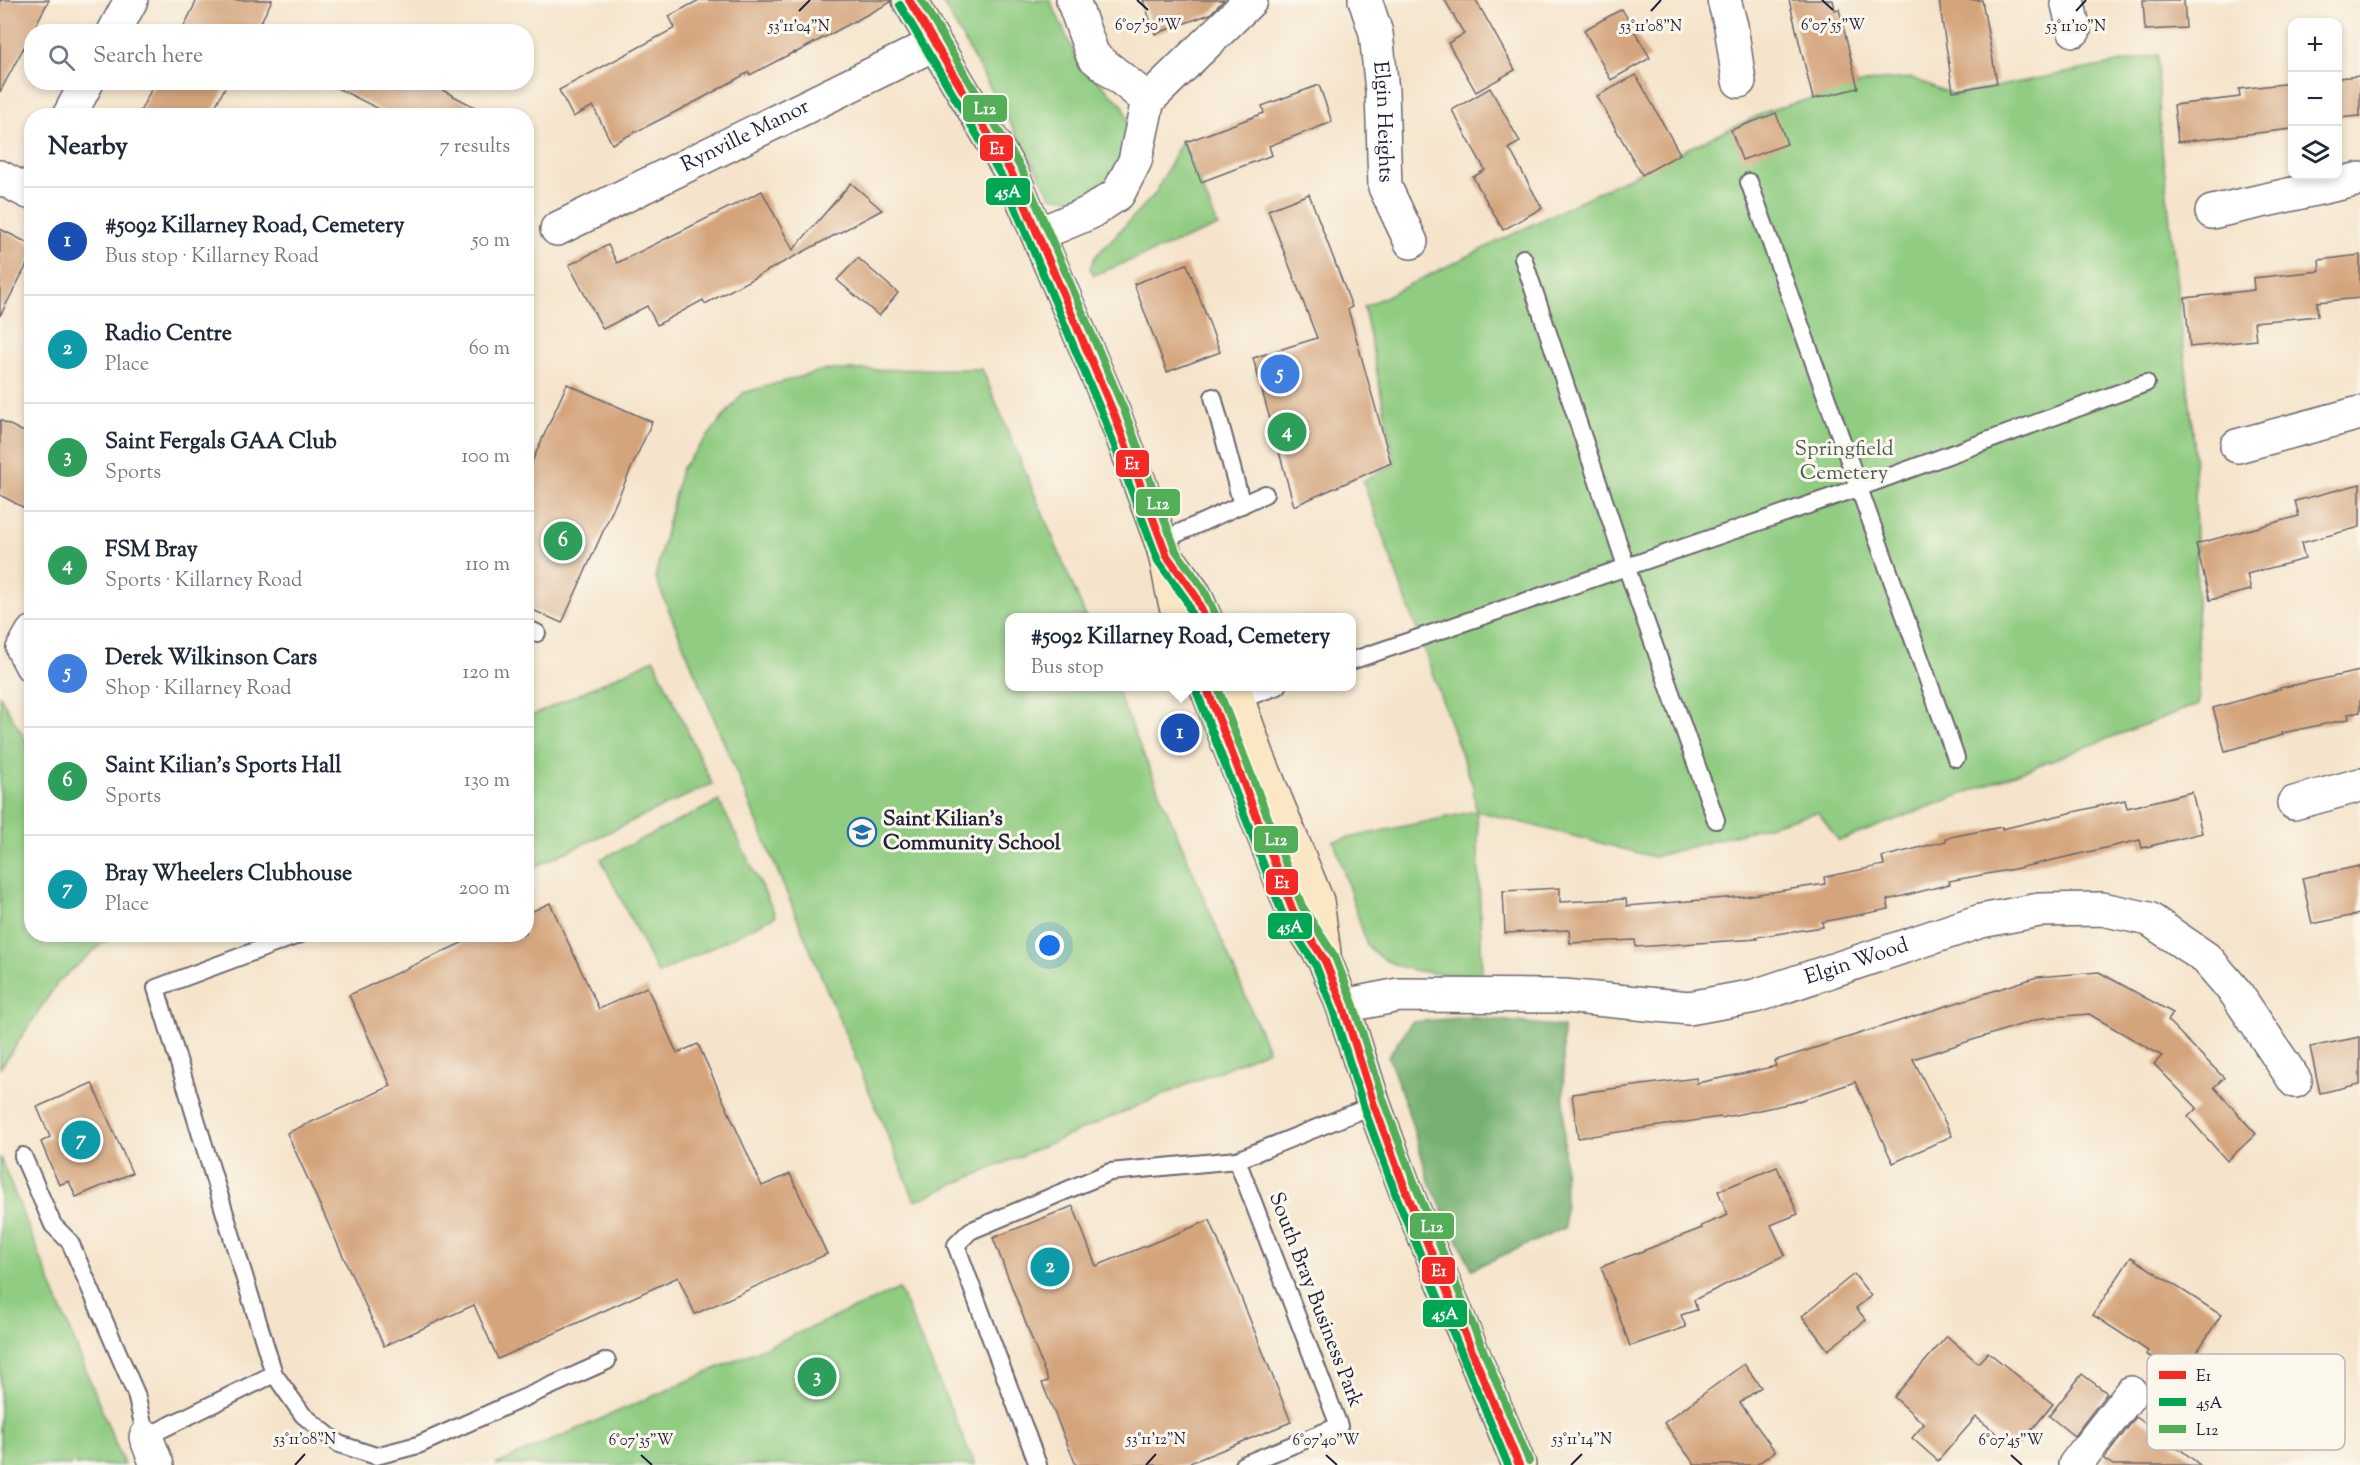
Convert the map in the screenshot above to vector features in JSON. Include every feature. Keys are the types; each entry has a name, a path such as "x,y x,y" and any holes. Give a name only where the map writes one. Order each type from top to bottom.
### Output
{"main road":[{"path":"909,0 1012,174 1039,234 1114,414 1164,549 1178,613"},
{"path":"1164,549 1195,595 1203,613"},
{"path":"1223,695 1293,911 1325,961 1343,1006 1374,1105 1407,1194 1518,1465"}],"street":[{"path":"118,24 131,0"},
{"path":"1073,0 1093,56 1148,100"},
{"path":"1039,234 1089,213 1118,194 1135,161 1148,100 1251,0"},
{"name":"Elgin Heights","path":"1365,0 1376,33 1382,91 1385,187 1411,242"},
{"path":"1724,0 1731,26 1739,81"},
{"name":"Rynville Manor","path":"557,229 934,44"},
{"path":"73,108 83,90"},
{"path":"2212,213 2360,179"},
{"path":"2236,446 2360,413"},
{"path":"2294,803 2360,785"},
{"name":"Elgin Wood","path":"1343,1006 1399,995 1564,996 1689,1008 1755,996 1981,921 2039,910 2102,909 2149,919 2207,959 2236,993 2295,1081"},
{"path":"2075,1465 2131,1393"}],"lane":[{"path":"1749,182 1956,759"},
{"path":"1522,258 1626,566 1716,820"},
{"path":"1356,659 1858,488 2146,383"},
{"path":"1213,397 1242,505"},
{"path":"1164,549 1265,494"},
{"path":"1223,695 1250,691"},
{"path":"280,942 156,988 274,1374 303,1414 339,1444 376,1456 418,1445 607,1361"},
{"path":"1038,1465 956,1245 970,1231 1110,1172 1237,1160 1374,1105"},
{"path":"23,1155 53,1225 70,1242 92,1292 136,1394 151,1451 274,1374"},
{"name":"South Bray Business Park","path":"1237,1160 1339,1426 1243,1465"}],"green space":[{"path":"941,0 1050,0 1077,60 1124,107 1129,126 1124,170 1091,195 1074,199 1051,196"},
{"name":"Springfield Cemetery","path":"2158,55 2160,130 2194,441 2199,704 1839,841 1818,812 1654,857 1477,811 1482,976 1405,968 1378,955 1367,945 1334,841 1476,811 1473,786 1363,481 1395,464 1364,307 1768,111 1872,81 1912,78 1954,95"},
{"path":"1182,140 1218,226 1094,275 1090,268 1095,257 1155,194"},
{"path":"982,369 1084,613 1005,613 1005,691 1117,691 1268,1050 915,1201 655,577 681,469 743,393 824,370"},
{"path":"654,659 712,784 534,867 534,715"},
{"path":"0,696 24,738 24,942 104,942 58,982 0,1069"},
{"path":"719,801 776,916 658,974 601,859"},
{"path":"1469,1017 1563,1027 1565,1228 1472,1269 1430,1184 1406,1105 1388,1056 1412,1022"},
{"path":"0,1157 124,1465 0,1465"},
{"path":"899,1289 975,1465 495,1465"}],"building":[{"path":"0,0 49,0 36,24 24,24 24,47 0,92"},
{"path":"197,0 272,0 260,24 185,24"},
{"path":"699,0 890,0 891,2 795,53 750,75 749,72 612,144 593,106 573,117 559,90 675,28 669,16"},
{"path":"1143,0 1224,0 1210,14 1155,34"},
{"path":"1445,0 1476,0 1515,70 1476,92 1448,43 1464,34"},
{"path":"1789,0 1833,0 1835,10 1839,9 1858,88 1813,99"},
{"path":"1939,0 1982,0 1997,83 1953,91"},
{"path":"2143,0 2184,0 2186,28 2145,30"},
{"path":"1622,9 1650,58 1611,80 1584,30"},
{"path":"1636,75 1680,154 1642,175 1597,96"},
{"path":"2360,76 2360,116 2342,118 2342,78"},
{"path":"2288,83 2288,129 2178,142 2174,105 2240,97 2239,89"},
{"path":"1319,85 1332,122 1269,146 1272,155 1201,182 1186,142 1264,113 1262,106"},
{"path":"1490,88 1520,142 1509,148 1542,208 1503,230 1473,177 1485,170 1452,110"},
{"path":"151,90 224,90 214,108 142,108"},
{"path":"341,90 442,90 477,108 377,108"},
{"path":"1776,113 1787,144 1742,160 1731,130"},
{"path":"851,183 882,210 705,304 703,300 657,325 647,306 603,329 569,265 608,245 617,263 762,191 793,250"},
{"path":"1309,194 1352,307 1348,309 1391,463 1294,506 1253,358 1317,338 1268,210"},
{"path":"0,229 24,241 24,270 0,316"},
{"path":"2360,255 2360,298 2317,302 2318,316 2254,322 2256,340 2190,347 2185,298 2254,290 2253,278 2320,271 2319,260"},
{"path":"858,258 898,293 879,316 837,280"},
{"path":"1187,264 1220,352 1167,372 1134,284"},
{"path":"567,384 652,422 562,623 534,611 534,457"},
{"path":"0,420 24,432 24,508 0,495"},
{"path":"2360,484 2360,527 2301,543 2305,559 2247,574 2251,590 2210,600 2196,544 2299,516 2295,501"},
{"path":"2360,671 2360,712 2348,714 2349,719 2282,733 2283,735 2225,751 2213,708 2280,688"},
{"path":"2192,792 2202,833 2142,848 2140,840 2014,869 1949,881 1950,884 1887,900 1889,909 1822,922 1823,927 1756,937 1757,939 1636,947 1635,940 1570,943 1569,930 1505,933 1503,891 1560,888 1560,902 1626,899 1627,906 1738,897 1825,884 1824,877 1884,865 1882,857 1946,841 1945,838 2002,827 2002,829 2125,800 2127,808"},
{"path":"2360,866 2360,914 2312,924 2302,878"},
{"path":"550,903 599,1009 647,987 677,1053 698,1044 762,1186 790,1174 827,1254 695,1314 678,1277 498,1359 474,1305 384,1346 287,1133 391,1086 349,995 464,942 534,942 534,910"},
{"path":"2099,972 2173,1013 2168,1021 2224,1078 2214,1087 2256,1134 2227,1161 2188,1117 2197,1108 2154,1064 2162,1056 2089,1014 2042,1018 1913,1059 1952,1136 1893,1163 1855,1082 1793,1103 1721,1118 1578,1138 1572,1094 1696,1078 1697,1083 1776,1066 1774,1061 2037,977"},
{"path":"2360,1037 2360,1084 2320,1093 2310,1047"},
{"path":"92,1083 132,1173 76,1197 69,1181 59,1185 41,1142 50,1137 37,1107"},
{"path":"1777,1167 1798,1214 1771,1225 1785,1255 1694,1300 1697,1310 1681,1315 1686,1327 1630,1346 1601,1267 1702,1228 1701,1226 1728,1215 1718,1191"},
{"path":"1073,1206 1096,1266 1210,1220 1291,1422 1185,1465 1076,1465 1042,1383 1048,1381 993,1238"},
{"path":"2131,1257 2221,1315 2196,1354 2147,1355 2146,1354 2148,1351 2093,1315"},
{"path":"1854,1274 1871,1296 1856,1308 1866,1320 1828,1350 1802,1316"},
{"path":"1947,1336 1978,1363 1988,1352 2053,1404 2016,1449 1976,1417 1938,1461 1912,1438 1924,1424 1894,1397"},
{"path":"1744,1364 1761,1387 1740,1403 1775,1451 1756,1465 1695,1465 1664,1423"},
{"path":"2082,1374 2107,1393 2074,1436 2049,1416"},
{"path":"2136,1417 2147,1425 2147,1450 2181,1450 2200,1465 2113,1465 2104,1459"}],"transit line":[{"name":"E1","path":"909,0 1012,174 1114,414 1167,556 1195,595 1203,613"},
{"name":"L12","path":"921,0 1022,170 1124,410 1176,551 1204,590 1215,613"},
{"name":"45A","path":"900,5 1003,179 1104,418 1158,561 1186,600 1191,613"},
{"name":"45A","path":"1196,691 1283,915 1316,966 1397,1198 1508,1465"},
{"name":"E1","path":"1208,691 1293,911 1325,961 1343,1006 1374,1105 1407,1194 1519,1465"},
{"name":"L12","path":"1219,691 1302,906 1335,957 1353,1003 1384,1102 1417,1190 1529,1461"}],"place":[{"name":"Derek Wilkinson Cars","path":"1280,374"},
{"name":"FSM Bray","path":"1287,432"},
{"name":"Saint Kilian's Sports Hall","path":"563,541"},
{"name":"#5092 Killarney Road, Cemetery","path":"1180,733"},
{"name":"Saint Kilian's Community School","path":"862,832"},
{"name":"Bray Wheelers Clubhouse","path":"81,1140"},
{"name":"Radio Centre","path":"1050,1267"},
{"name":"Saint Fergals GAA Club","path":"817,1377"}]}
